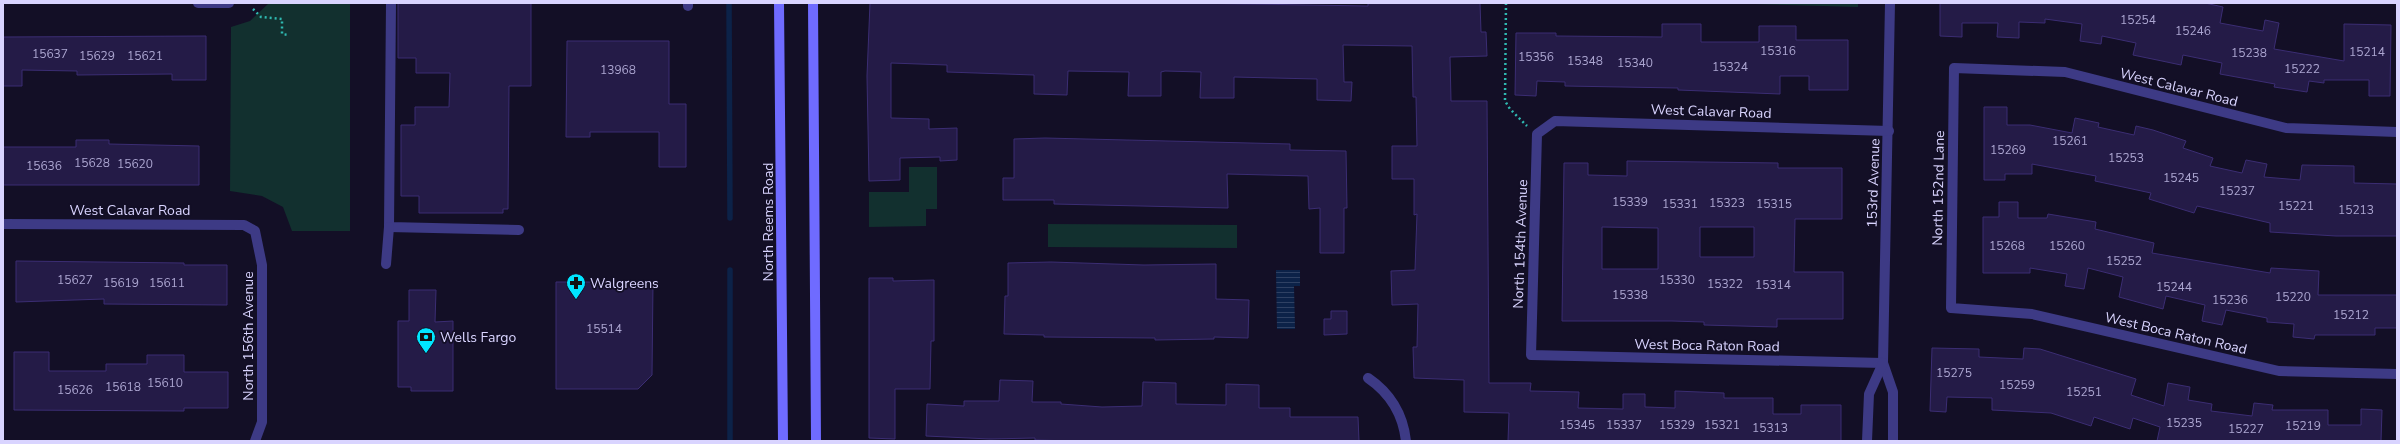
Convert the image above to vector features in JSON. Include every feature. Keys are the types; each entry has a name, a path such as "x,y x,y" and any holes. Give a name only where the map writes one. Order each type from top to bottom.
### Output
{"main road":[{"name":"North Reems Road","path":"779,3 783,441"},
{"path":"813,3 816,441"}],"street":[{"path":"198,3 229,3"},
{"path":"386,264 389,227 391,3"},
{"name":"153rd Avenue","path":"1867,441 1869,394 1882,363 1889,130 1890,3"},
{"name":"West Calavar Road","path":"1954,68 2065,72 2286,128 2397,132"},
{"name":"North 152nd Lane","path":"1951,308 1954,68"},
{"name":"West Calavar Road","path":"1537,134 1555,120 1889,130"},
{"name":"North 154th Avenue","path":"1531,354 1537,134"},
{"name":"West Calavar Road","path":"3,224 244,225 255,231"},
{"path":"389,227 519,230"},
{"name":"North 156th Avenue","path":"254,441 262,422 262,265 255,231"},
{"name":"West Boca Raton Road","path":"1951,308 2032,314 2279,371 2397,374"},
{"name":"West Boca Raton Road","path":"1531,354 1882,363"},
{"name":"153rd Avenue","path":"1882,363 1893,392 1893,441"},
{"path":"1368,378 1381,386 1392,400 1402,422 1406,441"}],"path":[{"path":"1506,3 1505,102 1510,109 1537,134"},
{"path":"253,9 261,17 282,19 282,34 289,35"}],"green space":[{"path":"269,3 350,3 350,231 292,231 283,207 262,196 230,191 231,27 250,21"},
{"path":"1720,3 1858,3 1858,7"},
{"path":"909,167 937,167 937,209 926,209 926,226 869,227 869,192 909,192"},
{"path":"1048,224 1237,225 1237,248 1048,247"}],"water":[{"path":"1276,270 1300,270 1300,286 1294,286 1295,329 1277,329"}],"building":[{"path":"398,3 531,3 531,86 509,86 508,209 503,209 503,213 419,213 419,196 401,196 401,125 415,125 415,107 449,107 450,73 416,73 416,58 398,58"},
{"path":"870,3 1187,3 1368,6 1368,3 1480,3 1481,32 1486,32 1487,56 1450,57 1451,101 1487,101 1489,383 1531,383 1530,391 1579,392 1578,408 1623,409 1623,394 1645,394 1645,407 1675,408 1675,391 1724,393 1724,398 1773,398 1773,414 1801,414 1801,405 1841,405 1841,441 1508,441 1509,413 1464,412 1464,380 1414,378 1413,347 1417,347 1418,304 1392,305 1391,271 1415,270 1417,214 1414,215 1414,179 1392,179 1392,146 1417,146 1416,97 1413,97 1412,46 1343,45 1344,82 1352,82 1351,101 1317,100 1317,79 1234,77 1234,98 1200,98 1201,72 1165,71 1161,72 1161,96 1128,96 1129,72 1068,71 1067,95 1034,94 1034,75 947,72 947,65 891,63 891,118 929,119 929,129 957,128 957,160 940,161 940,157 900,158 900,180 869,181 867,76"},
{"path":"1940,3 2205,3 2223,7 2220,23 2263,31 2265,20 2279,23 2274,49 2344,61 2344,24 2391,25 2390,96 2369,96 2369,80 2324,80 2324,83 2309,81 2307,92 2274,87 2275,84 2220,74 2222,63 2183,55 2181,65 2133,55 2136,43 2102,36 2101,44 2080,41 2082,24 2045,19 2045,23 2019,22 2019,38 1997,37 1998,23 1962,23 1962,37 1940,36"},
{"path":"1662,24 1701,24 1701,42 1759,42 1759,26 1796,26 1796,40 1848,40 1848,90 1809,90 1809,76 1780,76 1780,94 1678,90 1678,88 1565,86 1565,82 1537,81 1536,96 1515,95 1516,33 1556,33 1556,36 1662,37"},
{"path":"206,36 206,80 172,80 172,74 77,75 77,71 22,70 22,86 3,86 3,37"},
{"path":"567,41 669,41 669,104 686,104 686,167 659,167 659,132 590,132 590,137 566,137"},
{"path":"1984,107 2007,107 2007,125 2030,125 2072,133 2075,118 2099,123 2098,127 2134,135 2136,126 2153,130 2186,141 2183,148 2213,158 2210,166 2242,173 2246,160 2267,164 2264,177 2300,180 2302,165 2354,166 2354,183 2397,184 2397,236 2336,236 2270,232 2270,223 2197,206 2194,213 2149,199 2151,193 2095,181 2096,176 2032,164 2032,174 2005,174 2005,180 1984,180"},
{"path":"1045,138 1290,144 1290,150 1346,151 1347,208 1344,208 1344,253 1320,253 1320,208 1309,209 1308,176 1227,174 1228,208 1054,204 1054,200 1003,200 1003,178 1014,178 1014,139"},
{"path":"76,140 109,140 109,144 199,146 199,185 3,185 3,147 76,147"},
{"path":"1627,161 1778,163 1778,168 1842,168 1842,219 1795,219 1794,272 1843,272 1843,319 1777,319 1777,327 1704,325 1704,322 1672,321 1562,321 1564,163 1588,163 1588,175 1627,176","holes":["1602,227 1658,228 1658,269 1602,269","1700,227 1754,227 1754,257 1700,257"]},
{"path":"1999,202 2018,202 2018,218 2047,218 2048,214 2096,222 2095,229 2154,243 2152,253 2270,273 2271,268 2319,271 2318,295 2397,295 2397,328 2375,328 2375,335 2315,335 2314,339 2293,337 2294,324 2267,322 2267,318 2226,310 2222,325 2202,321 2205,305 2166,296 2163,309 2119,297 2123,277 2088,268 2084,289 2065,286 2067,274 2030,268 2030,273 1983,273 1983,217 1999,217"},
{"path":"16,261 227,265 227,305 104,304 104,299 16,302"},
{"path":"1051,262 1144,265 1216,264 1216,299 1249,300 1248,338 1214,337 1214,339 1155,340 1155,338 1044,337 1044,335 1004,334 1005,296 1008,296 1008,263"},
{"path":"869,278 893,278 893,281 934,280 934,341 931,341 930,389 895,389 895,439 869,438"},
{"name":"Walgreens","path":"556,282 653,282 652,375 638,389 556,389"},
{"name":"Wells Fargo","path":"409,290 436,290 435,322 453,321 453,391 411,391 411,387 398,387 398,321 409,321"},
{"path":"1331,311 1347,311 1347,334 1324,335 1324,319 1331,319"},
{"path":"1932,348 1979,349 1979,357 2023,359 2024,348 2040,349 2136,379 2131,395 2164,406 2168,383 2190,387 2188,400 2212,404 2211,411 2252,416 2254,403 2273,405 2272,410 2328,410 2328,425 2361,425 2361,409 2382,410 2381,441 2157,441 2160,427 2133,418 2130,429 2094,417 2091,426 2051,413 1992,410 1992,398 1947,397 1946,412 1930,411"},
{"path":"14,352 49,352 49,371 106,371 106,364 147,364 147,355 184,355 184,372 228,372 228,408 184,408 184,411 14,410"},
{"path":"1000,380 1033,381 1032,402 1061,402 1061,404 1102,407 1142,406 1143,382 1176,383 1176,404 1226,405 1226,384 1259,385 1259,408 1290,408 1290,417 1358,417 1359,441 1074,441 1035,440 1035,438 990,439 926,436 927,404 964,406 964,401 999,401"}],"waterway":[{"path":"729,3 730,218"},
{"path":"730,270 730,441"}],"place":[{"name":"Walgreens","path":"576,300"},
{"name":"Wells Fargo","path":"426,354"}]}
